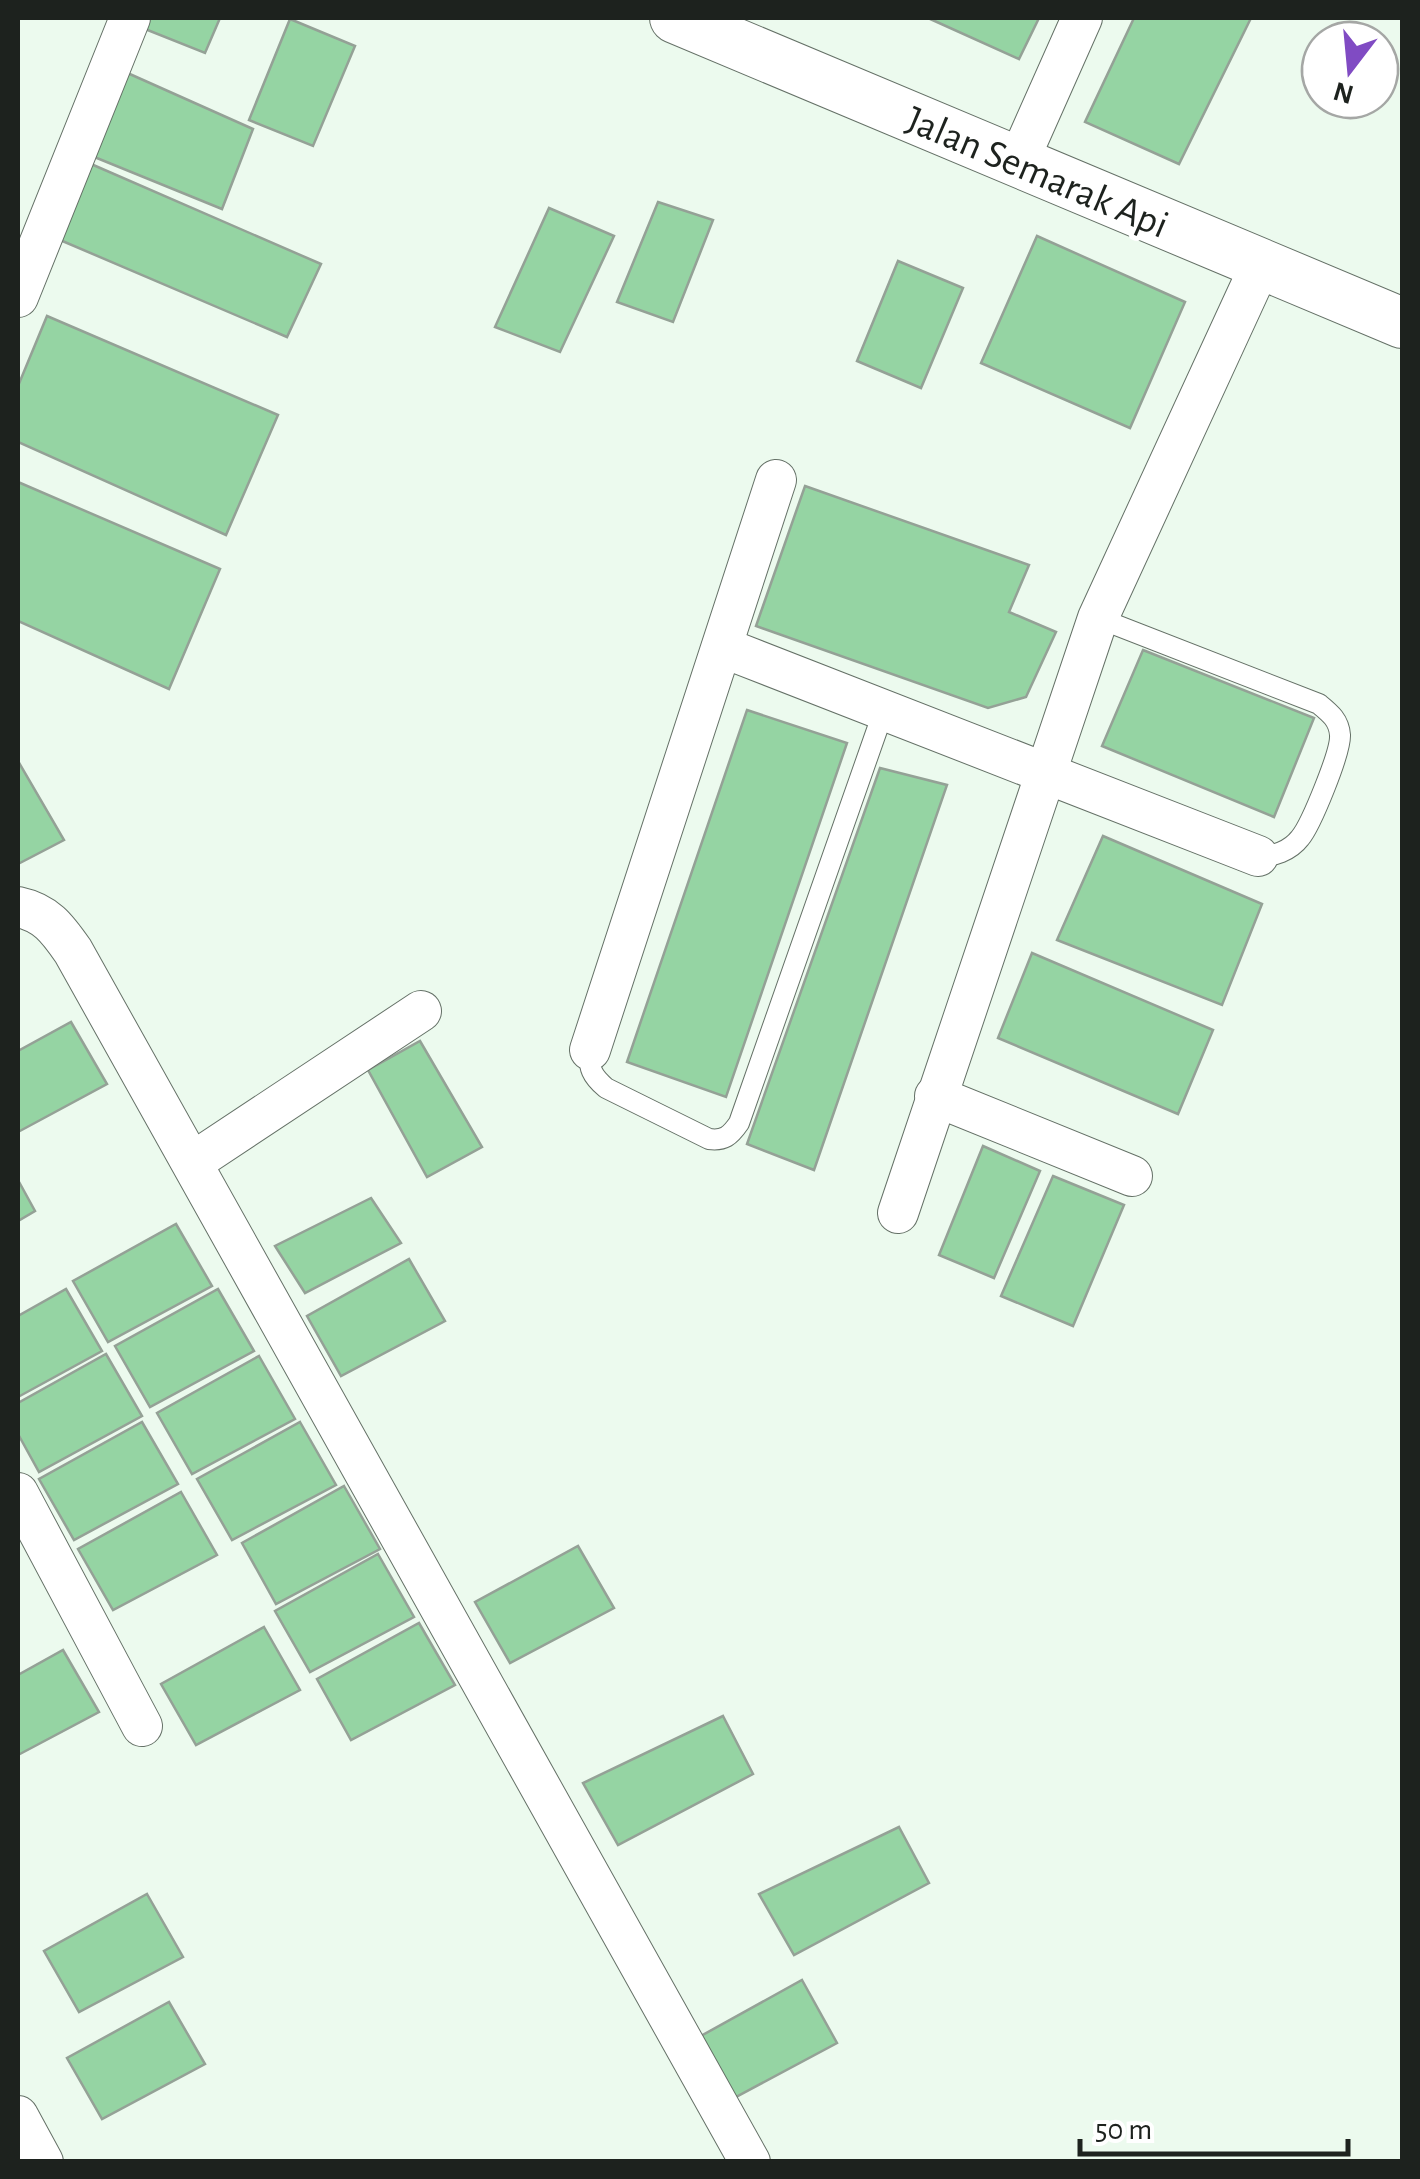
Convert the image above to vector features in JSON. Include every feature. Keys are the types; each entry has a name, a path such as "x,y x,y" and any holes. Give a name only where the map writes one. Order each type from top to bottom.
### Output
{"street":[{"path":"18,297 130,18"},
{"name":"Jalan Semarak Api","path":"675,18 1402,323"},
{"path":"1018,162 1082,18"},
{"path":"898,1213 1098,618 1261,264"},
{"path":"590,1050 776,480"},
{"path":"722,647 1258,856"},
{"path":"18,907 37,911 55,925 193,1162 750,2162"},
{"path":"193,1162 422,1011"},
{"path":"935,1096 1132,1176"},
{"path":"18,1493 142,1726"},
{"path":"18,2116 43,2162"}],"lane":[{"path":"1098,618 1319,704 1334,716 1340,733 1338,753 1301,838 1272,856 1258,856"},
{"path":"590,1050 588,1065 594,1078 606,1088 709,1139 721,1140 731,1134 739,1123 884,710"}],"building":[{"path":"144,18 220,18 205,53 140,27"},
{"path":"928,18 1039,18 1019,59"},
{"path":"1134,18 1251,18 1179,164 1085,122"},
{"path":"290,19 355,46 313,146 249,120"},
{"path":"123,71 253,129 222,209 87,154"},
{"path":"91,164 321,264 287,337 60,240"},
{"path":"658,202 713,220 673,322 617,302"},
{"path":"549,208 614,236 560,352 495,327"},
{"path":"1037,236 1185,302 1130,428 981,363"},
{"path":"898,261 963,288 921,388 857,361"},
{"path":"47,316 278,415 226,535 18,442 18,386"},
{"path":"18,482 220,569 169,689 18,621"},
{"path":"805,486 1029,565 1009,612 1056,632 1026,697 988,708 756,626"},
{"path":"1143,650 1314,718 1274,817 1102,746"},
{"path":"747,710 847,743 726,1097 627,1062"},
{"path":"18,761 64,840 18,864"},
{"path":"880,768 947,785 814,1170 747,1144"},
{"path":"1103,836 1262,904 1222,1005 1057,940"},
{"path":"1032,953 1213,1030 1178,1114 998,1038"},
{"path":"71,1022 107,1084 18,1132 18,1051"},
{"path":"420,1041 482,1147 427,1177 368,1070"},
{"path":"983,1146 1040,1171 994,1278 939,1255"},
{"path":"1053,1176 1124,1205 1073,1326 1001,1296"},
{"path":"18,1180 35,1211 18,1221"},
{"path":"371,1198 401,1243 305,1293 275,1246"},
{"path":"176,1224 212,1286 108,1342 73,1281"},
{"path":"409,1259 445,1321 341,1376 307,1316"},
{"path":"66,1289 102,1351 18,1397 18,1316"},
{"path":"218,1289 254,1351 150,1407 115,1346"},
{"path":"106,1354 142,1416 39,1472 18,1434 18,1403"},
{"path":"259,1356 295,1419 192,1474 157,1413"},
{"path":"142,1422 178,1484 74,1540 39,1479"},
{"path":"300,1422 336,1485 232,1540 197,1479"},
{"path":"344,1486 380,1549 276,1604 242,1543"},
{"path":"181,1492 217,1555 113,1610 78,1549"},
{"path":"578,1546 614,1608 510,1663 475,1602"},
{"path":"378,1554 414,1617 310,1672 275,1611"},
{"path":"419,1623 455,1685 351,1740 317,1679"},
{"path":"264,1627 300,1690 196,1745 161,1684"},
{"path":"63,1650 99,1712 18,1755 18,1675"},
{"path":"723,1716 753,1774 618,1845 583,1783"},
{"path":"899,1827 929,1883 794,1955 759,1894"},
{"path":"147,1894 183,1957 79,2012 44,1951"},
{"path":"802,1980 837,2043 734,2098 699,2037"},
{"path":"169,2002 205,2064 102,2119 67,2058"}]}
